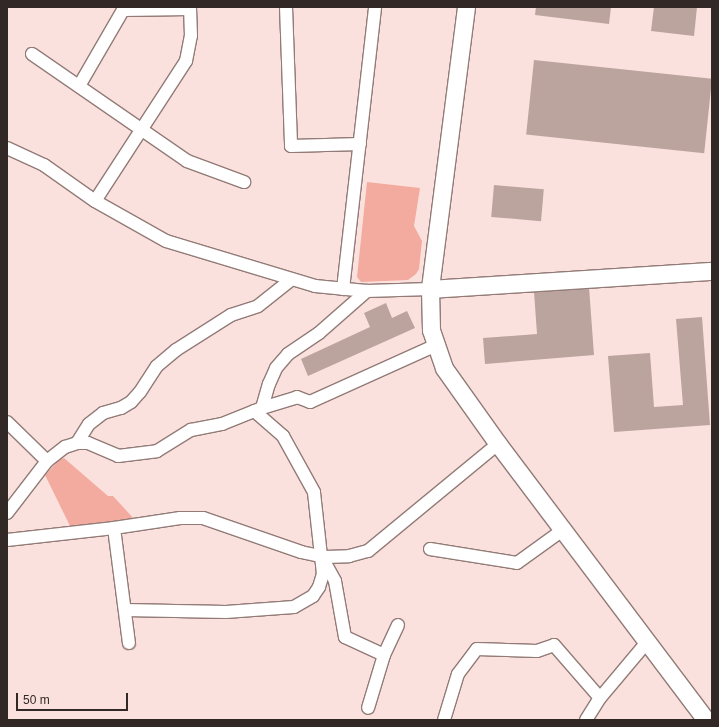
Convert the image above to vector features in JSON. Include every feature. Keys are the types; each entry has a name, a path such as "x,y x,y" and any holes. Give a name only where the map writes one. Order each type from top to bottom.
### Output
{"street":[{"path":"286,7 291,146 360,144"},
{"path":"343,289 375,7"},
{"path":"466,7 430,289 431,330 444,368 498,444 647,642 701,718"},
{"path":"79,86 123,10 190,8 190,36 186,61 95,201"},
{"path":"32,54 187,161 244,182"},
{"path":"7,148 44,165 95,201 166,241 315,286 367,291 430,289 712,271"},
{"path":"77,443 89,424 103,413 122,408 131,402 140,392 157,366 176,350 231,315 258,306 292,279"},
{"path":"258,409 276,368 288,354 319,333 367,291"},
{"path":"7,514 47,461 65,447 77,443 88,443 118,456 157,451 191,430 222,424 258,409 297,397 310,402 436,345"},
{"path":"125,610 226,612 294,607 313,596 319,587 323,574 314,492 283,436 258,409"},
{"path":"7,422 47,461"},
{"path":"7,540 114,528 180,518 203,518 301,552 321,557 349,556 368,552 498,444"},
{"path":"114,528 129,643"},
{"path":"430,549 516,563 563,530"},
{"path":"321,557 334,581 345,637 384,655"},
{"path":"368,708 384,655 398,625"},
{"path":"586,720 600,698 647,642"},
{"path":"444,720 458,674 477,649 537,651 554,645 600,698"}],"shaded area":[{"path":"367,182 420,188 414,226 422,241 419,269 416,274 408,280 361,282 357,277"},
{"path":"64,458 108,496 113,496 136,521 71,528 45,475 59,460"}],"building":[{"path":"536,7 611,7 609,24 535,15"},
{"path":"654,7 697,7 694,36 651,31"},
{"path":"534,60 712,79 704,153 526,135"},
{"path":"494,185 544,189 541,221 491,217"},
{"path":"589,287 594,355 485,364 483,338 537,334 534,292"},
{"path":"386,303 392,318 407,311 415,328 308,376 301,359 370,327 364,313"},
{"path":"702,317 710,425 614,432 608,356 650,353 654,407 683,405 676,319"}]}
